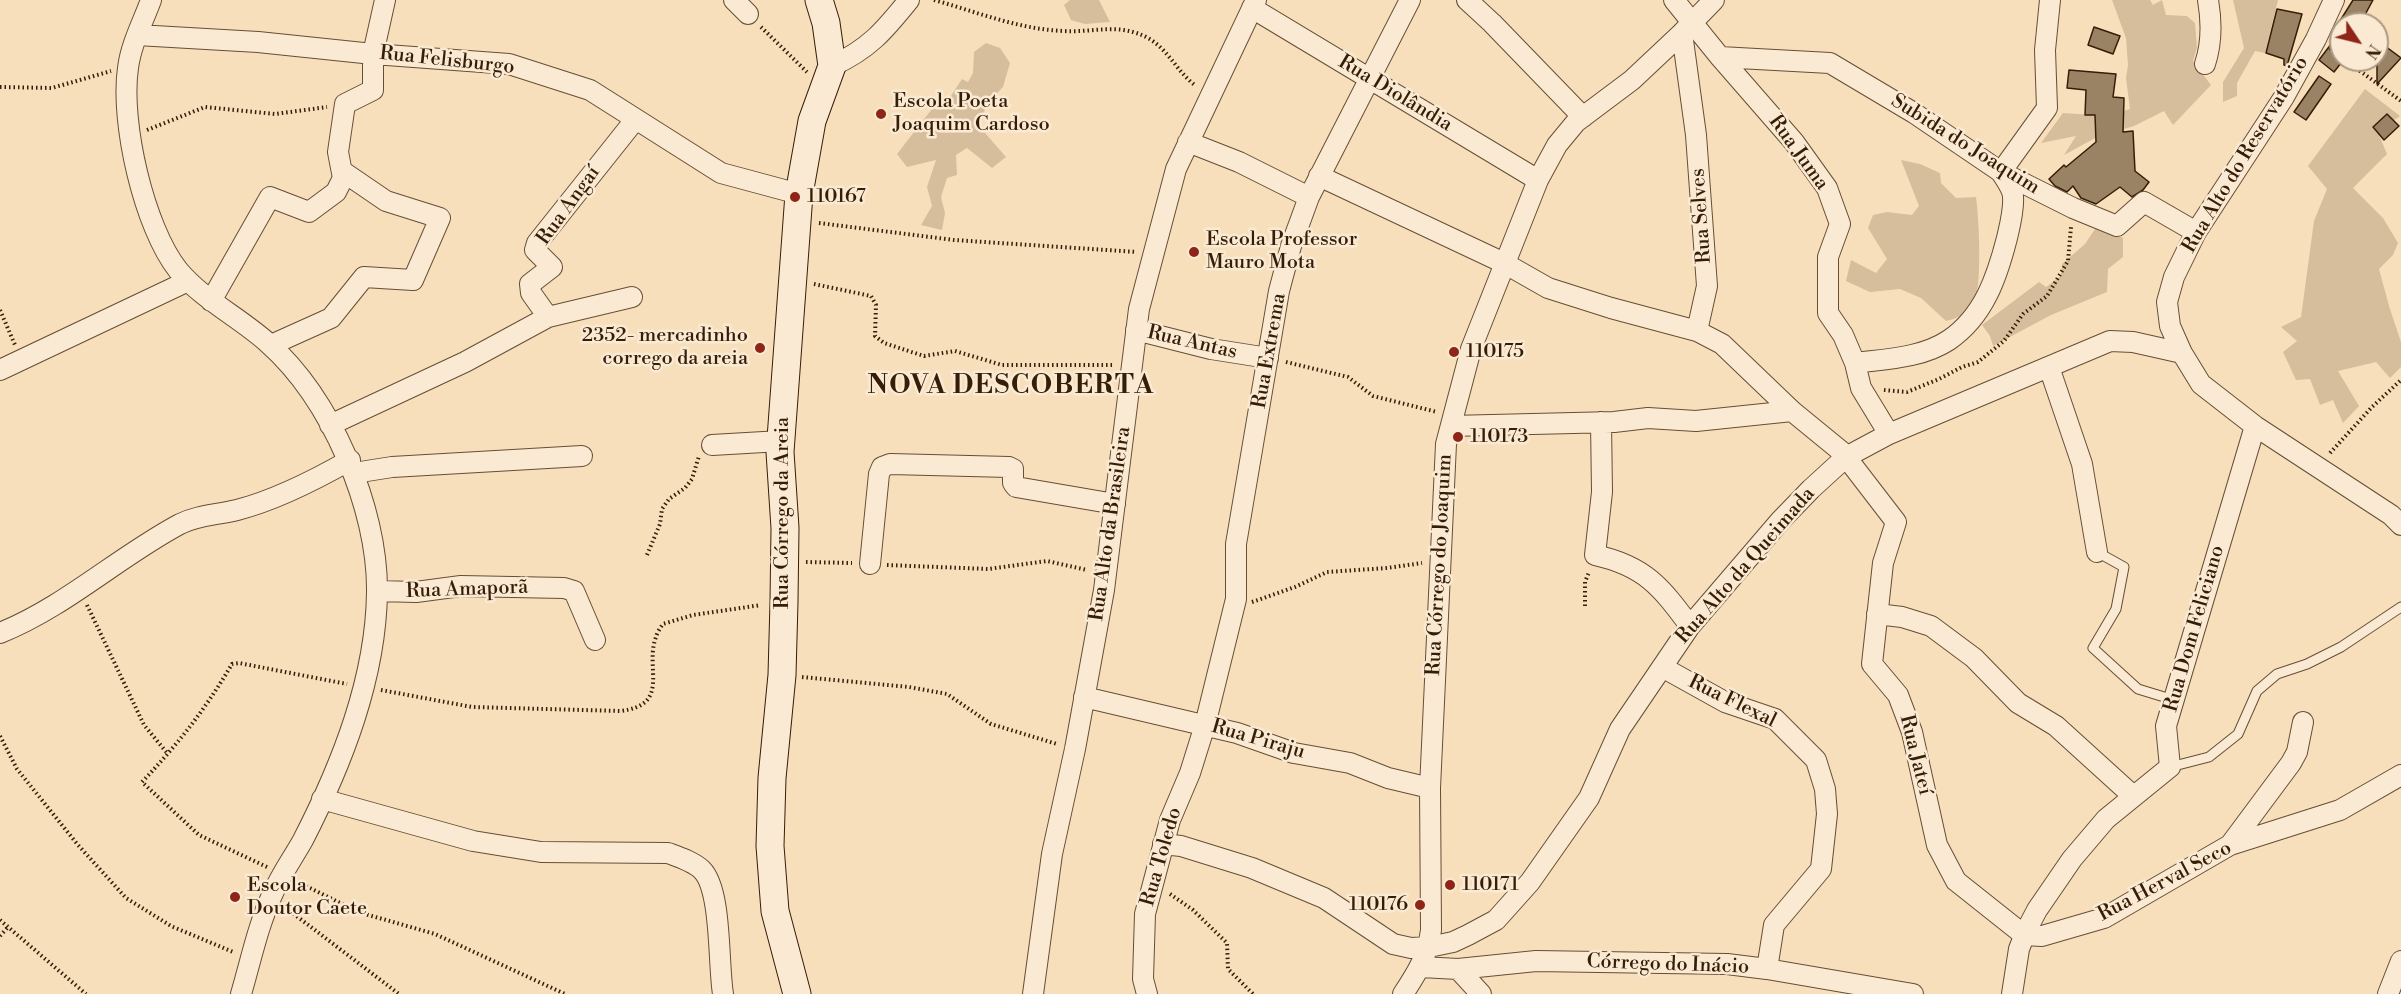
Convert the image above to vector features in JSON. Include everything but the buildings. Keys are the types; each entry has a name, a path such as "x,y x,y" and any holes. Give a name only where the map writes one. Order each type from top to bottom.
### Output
{"street":[{"path":"151,0 137,34 128,66 126,93 130,136 138,175 153,223 164,250 188,281 271,345 299,376 330,425 352,467 367,518 377,591 373,638 364,687 349,733 302,842 271,896 241,994"},
{"path":"211,301 270,197 309,212 336,192 343,178 338,152 345,104 373,90 374,54 385,0"},
{"name":"Rua Córrego da Areia","path":"797,994 775,911 770,846 772,778 782,675 784,602 781,441 798,207 812,121 828,76 826,23 819,0"},
{"path":"828,76 876,39 909,0"},
{"name":"Rua Extrema","path":"1205,725 1236,599 1236,544 1279,291 1291,246 1319,176 1410,0"},
{"path":"1467,0 1583,117"},
{"name":"Rua Juma","path":"1674,0 1687,28 1720,57 1794,142 1827,188 1840,224 1828,257 1828,313 1843,335 1855,363 1861,388 1889,434"},
{"path":"1855,363 1910,356 1948,341 1977,312 1997,275 2011,222 2013,195 2001,172 2047,108 2045,50 2050,0"},
{"path":"2205,64 2210,50 2212,22 2208,0"},
{"name":"Rua Alto do Reservatório","path":"2334,0 2316,39 2284,97 2196,232 2174,277 2167,302 2170,326 2182,353 2201,384 2255,426 2391,515 2401,525"},
{"name":"Rua Córrego do Joaquim","path":"1403,994 1421,967 1429,947 1431,930 1430,789 1446,444 1471,349 1538,180 1557,145 1583,117 1632,80 1713,1"},
{"name":"Rua Alto da Brasileira","path":"1033,994 1052,854 1075,749 1106,574 1139,309 1176,169 1254,4"},
{"name":"Rua Diolândia","path":"1254,4 1369,79 1538,180"},
{"name":"Rua Selves","path":"1687,28 1707,286 1697,332"},
{"name":"Rua Felisburgo","path":"137,34 508,64 590,90 721,173 798,207"},
{"name":"Subida do Joaquim","path":"1720,57 1830,63 1914,113 2001,172 2073,208 2117,226 2144,202 2196,232"},
{"name":"Rua Angaí","path":"548,318 531,293 530,284 552,267 535,250 537,243 635,120"},
{"path":"1188,142 1239,162 1309,197"},
{"path":"271,345 331,318 364,277 413,280 440,218 386,201 342,171"},
{"name":"Rua Jateí","path":"1319,176 1504,263 1548,288 1697,332 1722,344 1792,411 1847,457 1896,522 1883,564 1872,664 1898,694 1912,732 1937,845 1956,881 2024,935"},
{"path":"0,370 188,281"},
{"path":"330,425 465,362 548,318 632,297"},
{"name":"Rua Antas","path":"1136,330 1211,349 1268,358"},
{"name":"Rua Alto da Queimada","path":"1429,947 1453,942 1496,920 1530,882 1589,798 1620,729 1690,626 1780,521 1847,457 1889,434 2110,341 2133,342 2182,353"},
{"path":"2049,367 2082,464 2097,552"},
{"path":"1452,421 1601,422 1648,418 1696,422 1792,411"},
{"path":"1601,422 1602,492 1595,555 1635,568 1663,590 1690,626"},
{"name":"Rua Dom Feliciano","path":"2170,767 2166,726 2255,426"},
{"path":"712,445 781,441"},
{"path":"0,633 38,614 183,523 207,514 237,510 352,467 392,467 582,456"},
{"path":"870,564 879,474 882,466 890,464 1010,467 1016,487 1115,504"},
{"name":"Rua Amaporã","path":"377,591 416,592 461,586 564,588 574,591 595,640"},
{"path":"1877,614 1902,617 1931,626 1974,658 2018,703 2056,726 2133,795"},
{"name":"Rua Flexal","path":"1662,667 1725,702 1775,719 1816,760 1825,789 1827,814 1821,869 1774,925 1767,969"},
{"name":"Rua Piraju","path":"1084,697 1205,725 1294,753 1350,763 1388,778 1430,789"},
{"path":"2230,844 2291,763 2303,722"},
{"name":"Rua Toledo","path":"1147,994 1143,979 1145,914 1170,820 1190,773 1205,725"},
{"path":"2012,994 2019,949 2037,910 2072,860 2106,819 2170,767"},
{"name":"Rua Herval Seco","path":"2024,935 2042,936 2104,918 2230,844 2340,810 2401,775"},
{"path":"321,799 473,841 541,852 669,853 680,858 702,870 710,884 718,919 723,994"},
{"path":"1163,844 1181,846 1252,868 1324,898 1393,944 1411,948 1429,947"},
{"path":"2388,994 2401,961"},
{"name":"Córrego do Inácio","path":"1421,967 1458,969 1536,962 1727,964 1767,969 1815,986 1913,994"},
{"path":"1458,969 1481,994"}],"lane":[{"path":"2097,552 2124,567 2115,609 2093,648 2138,689 2174,700"},
{"path":"2170,767 2209,757 2238,734 2257,691 2277,674 2316,660 2401,608"}],"path":[{"path":"934,0 993,20 1029,27 1063,32 1128,29 1165,49 1185,78 1211,97"},
{"path":"741,7 802,69 828,76"},
{"path":"0,87 52,88 128,66"},
{"path":"2361,72 2401,101"},
{"path":"130,136 205,107 275,114 345,104"},
{"path":"798,207 954,240 1153,253"},
{"path":"793,280 872,296 876,305 875,336 884,342 924,356 956,351 1002,365 1132,365"},
{"path":"0,310 21,360"},
{"path":"1268,358 1348,377 1373,396 1452,421"},
{"path":"2318,467 2372,407 2401,380"},
{"path":"647,555 660,524 662,509 669,499 692,480 699,454 712,445"},
{"path":"1586,606 1585,582 1595,555"},
{"path":"785,561 988,569 1047,561 1106,574"},
{"path":"1236,599 1251,602 1295,587 1327,572 1440,562"},
{"path":"79,588 144,725 168,754"},
{"path":"564,994 435,934 358,912 199,835 142,782 168,754 211,700 232,664 239,663 472,707 635,710 645,702 653,690 655,638 663,624 693,615 784,602"},
{"path":"782,675 909,687 947,694 991,724 1075,749"},
{"path":"0,736 17,769 78,845 126,898 171,926 250,959"},
{"path":"1154,883 1193,910 1227,943 1228,969 1253,994"},
{"path":"271,896 399,994"},
{"path":"0,920 86,994"},
{"path":"0,936 8,927"}],"shaded area":[{"path":"1070,0 1099,0 1110,22 1085,24 1071,20 1064,5"},
{"path":"2112,0 2150,0 2153,5 2162,0 2166,15 2187,16 2195,23 2197,47 2193,61 2211,85 2173,125 2164,111 2134,126 2097,137 2064,155 2076,136 2041,143 2063,113 2108,116 2130,109 2126,78 2128,65 2126,38"},
{"path":"2233,0 2278,0 2265,53 2255,51 2237,83 2237,96 2223,102 2223,82 2244,48"},
{"path":"986,43 1000,48 1010,63 1003,87 987,104 979,126 1006,157 992,168 967,148 956,155 957,175 947,178 941,197 945,213 942,230 921,225 932,206 927,187 936,160 907,167 897,154 935,105 947,102 962,79 968,82 973,73 974,52"},
{"path":"2365,89 2400,116 2386,126 2379,135 2387,154 2353,188 2383,218 2398,243 2393,255 2379,269 2401,342 2401,367 2390,378 2376,362 2338,371 2359,406 2343,423 2333,400 2320,405 2310,379 2296,380 2283,352 2297,341 2281,327 2301,317 2314,221 2327,189 2308,166"},
{"path":"1901,160 1920,164 1940,173 1941,183 1956,198 1976,197 1979,250 1977,292 1970,308 1951,320 1946,321 1921,298 1900,289 1870,292 1846,281 1851,260 1876,273 1887,259 1868,228 1873,215 1887,212 1912,215 1919,206"},
{"path":"2099,223 2123,238 2123,257 2108,269 2107,292 2051,315 1993,346 1990,336 1982,325 2039,282 2046,287 2061,276 2062,264 2085,244"}],"place":[{"name":"Escola Poeta Joaquim Cardoso","path":"881,114"},
{"name":"110167","path":"795,197"},
{"name":"Escola Professor Mauro Mota","path":"1194,252"},
{"name":"2352- mercadinho corrego da areia","path":"760,348"},
{"name":"110175","path":"1454,352"},
{"name":"110173","path":"1458,437"},
{"name":"110171","path":"1450,885"},
{"name":"Escola Doutor Caete","path":"235,897"},
{"name":"110176","path":"1420,905"}],"district":[{"name":"NOVA DESCOBERTA","path":"1011,387"}]}
